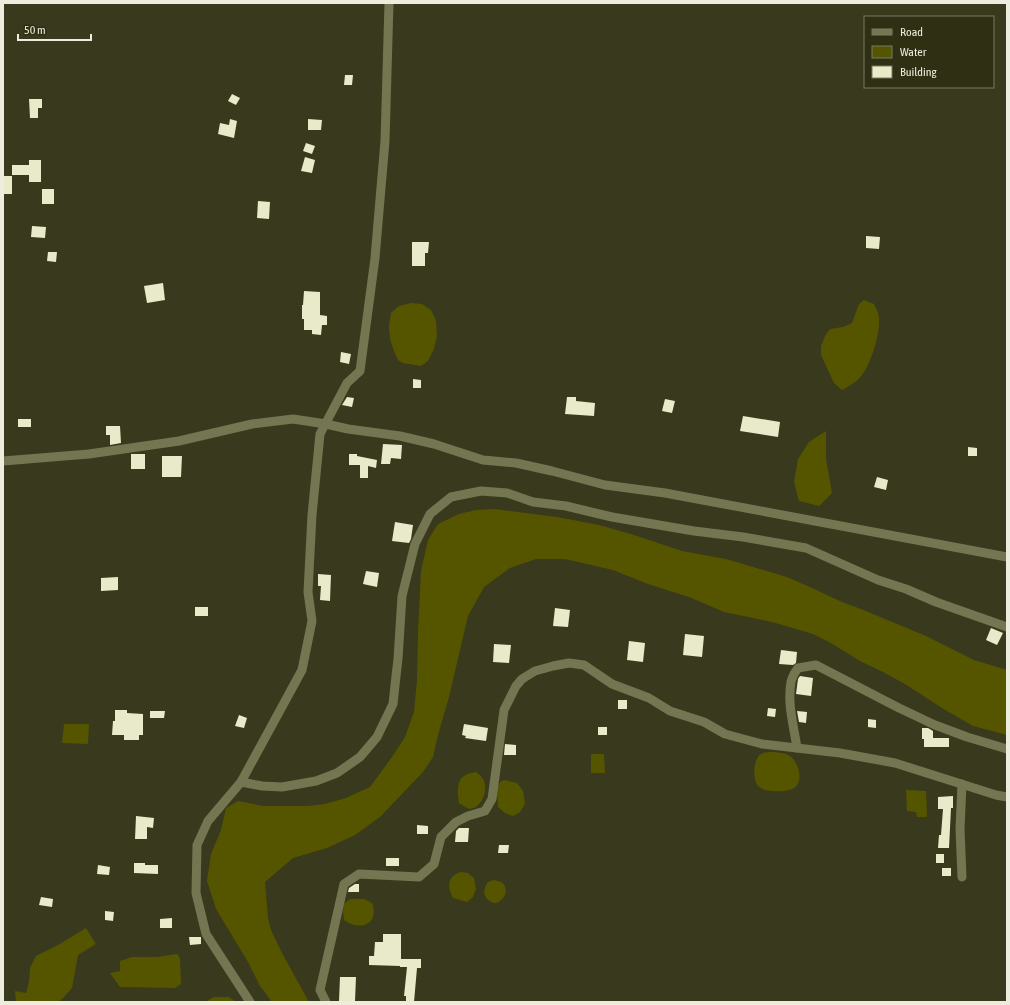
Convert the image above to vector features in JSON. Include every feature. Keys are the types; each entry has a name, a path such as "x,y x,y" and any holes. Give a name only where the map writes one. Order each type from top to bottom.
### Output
{"street":[{"path":"250,1002 206,934 196,893 197,845 208,821 241,782 302,670 312,621 308,592 312,515 320,434 347,383 360,371 376,258 385,141 390,3"},
{"path":"3,461 89,454 179,441 252,424 293,419 348,429 400,436 434,444 483,460 516,463 605,485 665,493 1007,557"},
{"path":"241,782 262,786 282,787 316,781 337,773 360,757 377,737 393,704 398,659 402,596 415,544 430,514 451,497 481,491 507,493 533,502 566,506 612,517 806,548 878,580 1007,627"},
{"path":"326,1002 320,990 344,884 359,874 419,877 434,864 441,837 456,822 468,816 485,811 492,799 504,710 516,686 522,679 535,671 569,663 584,665 612,684 649,698 670,711 704,722 725,734 762,744 840,753 895,763 996,795 1007,797"},
{"path":"797,748 791,712 790,697 792,681 798,668 816,665 935,725 967,737 1007,749"},
{"path":"962,784 960,829 962,877"}],"water":[{"path":"864,300 874,304 878,313 878,336 869,363 862,375 855,382 842,390 834,383 821,355 821,346 830,329 843,327 852,323 859,304"},
{"path":"411,303 422,304 431,310 436,320 437,336 434,349 428,361 421,366 403,363 398,360 390,339 389,326 391,313 399,306"},
{"path":"826,431 826,459 832,493 819,506 799,501 794,482 798,459 809,442"},
{"path":"494,509 557,517 599,525 682,551 726,559 787,577 842,602 926,636 974,660 1007,670 1007,735 973,726 905,684 860,661 813,634 772,622 724,612 689,597 648,584 613,570 565,559 536,559 510,568 484,587 468,616 433,757 423,772 380,817 355,835 327,848 293,858 265,882 268,918 271,930 309,1002 272,1002 260,986 248,962 216,909 207,881 211,854 221,830 226,808 238,801 263,806 308,806 325,804 346,798 370,787 405,737 414,712 417,680 421,571 428,540 438,524 459,514 476,510"},
{"path":"64,724 89,724 88,744 62,743"},
{"path":"772,752 788,755 796,763 800,777 794,788 786,791 773,791 763,789 756,783 754,768 757,758 763,753"},
{"path":"591,754 604,754 605,773 591,773"},
{"path":"476,772 484,781 484,794 482,800 477,806 469,809 459,803 458,787 461,779 469,773"},
{"path":"504,780 517,783 523,791 525,804 520,812 513,816 505,813 498,807 497,789 500,782"},
{"path":"906,790 926,791 927,817 917,817 916,812 907,811"},
{"path":"461,872 468,873 474,878 476,889 473,897 467,902 453,898 449,886 453,876"},
{"path":"494,880 505,886 506,892 502,899 493,903 487,899 484,894 485,887 488,882"},
{"path":"350,899 364,899 372,903 374,910 371,921 367,924 356,925 350,924 344,920 344,904"},
{"path":"86,928 96,944 78,955 72,988 63,998 58,1002 16,1002 15,991 26,993 29,982 30,968 36,956"},
{"path":"177,954 180,958 181,984 175,988 120,987 110,973 120,971 120,961 132,957 157,957"},
{"path":"214,997 229,997 236,1002 205,1002"}],"building":[{"path":"345,75 353,75 352,85 344,85"},
{"path":"232,94 240,98 236,105 228,101"},
{"path":"29,99 42,99 42,108 38,108 38,118 30,118"},
{"path":"230,119 237,121 234,138 218,134 220,123 229,125"},
{"path":"308,119 322,120 321,130 308,130"},
{"path":"306,143 315,146 312,154 303,151"},
{"path":"305,157 315,160 312,173 301,171"},
{"path":"29,160 41,160 41,182 29,182 29,175 12,175 12,165 29,165"},
{"path":"3,176 12,176 12,194 3,194"},
{"path":"42,189 54,189 54,204 42,204"},
{"path":"258,201 270,202 269,219 257,218"},
{"path":"32,226 46,227 45,238 31,237"},
{"path":"866,236 880,237 879,249 866,248"},
{"path":"412,242 429,242 428,253 425,253 425,266 412,266"},
{"path":"48,252 57,252 56,262 47,261"},
{"path":"163,283 165,300 147,303 144,286"},
{"path":"304,291 320,292 320,315 327,316 327,325 322,325 321,335 312,334 312,330 304,330 302,305"},
{"path":"341,352 351,354 349,364 340,362"},
{"path":"413,379 421,380 421,388 413,388"},
{"path":"347,397 354,398 352,407 342,405"},
{"path":"567,397 576,397 576,401 595,403 594,416 565,414"},
{"path":"665,399 675,401 672,413 662,411"},
{"path":"743,416 780,422 778,437 740,431"},
{"path":"18,419 31,419 31,427 18,427"},
{"path":"106,426 120,426 121,443 110,445 110,435 106,435"},
{"path":"383,444 402,445 401,459 391,458 390,464 381,464"},
{"path":"968,447 977,448 977,456 968,456"},
{"path":"131,454 145,454 145,469 131,469"},
{"path":"349,454 357,454 357,456 377,460 376,468 368,466 368,478 360,478 360,465 349,465"},
{"path":"162,456 182,456 181,477 162,477"},
{"path":"877,477 888,480 886,490 874,487"},
{"path":"395,522 413,525 409,543 392,541"},
{"path":"366,571 379,573 377,587 363,584"},
{"path":"318,574 331,575 330,601 320,600 321,586 318,586"},
{"path":"118,577 118,590 101,591 101,578"},
{"path":"195,607 208,607 208,616 195,616"},
{"path":"555,608 570,610 568,627 553,626"},
{"path":"991,628 1003,633 997,645 986,640"},
{"path":"685,634 704,636 702,657 683,655"},
{"path":"629,641 645,643 643,662 627,660"},
{"path":"494,644 511,645 509,663 493,662"},
{"path":"781,650 797,652 796,663 793,665 779,664"},
{"path":"800,676 813,678 811,696 796,694 798,679"},
{"path":"618,700 627,700 627,709 618,709"},
{"path":"768,708 776,709 775,717 767,716"},
{"path":"115,710 127,710 127,713 143,714 143,735 139,735 139,740 124,740 124,735 112,735 113,721 115,721"},
{"path":"150,711 165,711 164,718 150,718"},
{"path":"797,711 807,712 806,723 799,722"},
{"path":"239,715 247,718 244,728 235,726"},
{"path":"868,719 876,720 876,728 868,727"},
{"path":"464,724 488,728 486,741 465,738 466,736 462,735"},
{"path":"598,727 607,727 607,735 598,735"},
{"path":"922,728 928,728 933,731 933,738 949,738 949,747 924,747"},
{"path":"505,744 516,745 516,755 504,755"},
{"path":"953,796 949,848 938,848 939,835 941,835 943,809 938,809 938,797"},
{"path":"136,816 154,818 153,828 147,827 147,839 135,839"},
{"path":"417,825 428,826 428,834 417,834"},
{"path":"459,828 469,828 468,842 455,842 456,831"},
{"path":"499,845 509,845 508,853 498,853"},
{"path":"936,854 944,854 944,863 936,863"},
{"path":"386,858 399,858 399,866 386,866"},
{"path":"134,863 158,865 158,874 134,873"},
{"path":"98,865 110,867 109,875 97,874"},
{"path":"942,868 951,868 951,876 942,876"},
{"path":"355,884 359,884 359,892 348,892 349,888"},
{"path":"41,897 53,899 52,907 39,905"},
{"path":"105,911 114,912 113,921 105,920"},
{"path":"172,918 172,928 160,928 160,919"},
{"path":"383,934 401,934 401,959 421,959 421,968 417,968 414,1002 406,1002 406,996 404,996 407,967 369,965 369,956 374,956 375,942 383,942"},
{"path":"189,937 201,937 201,944 190,945"},
{"path":"340,977 356,977 355,1001 339,1001"}]}
